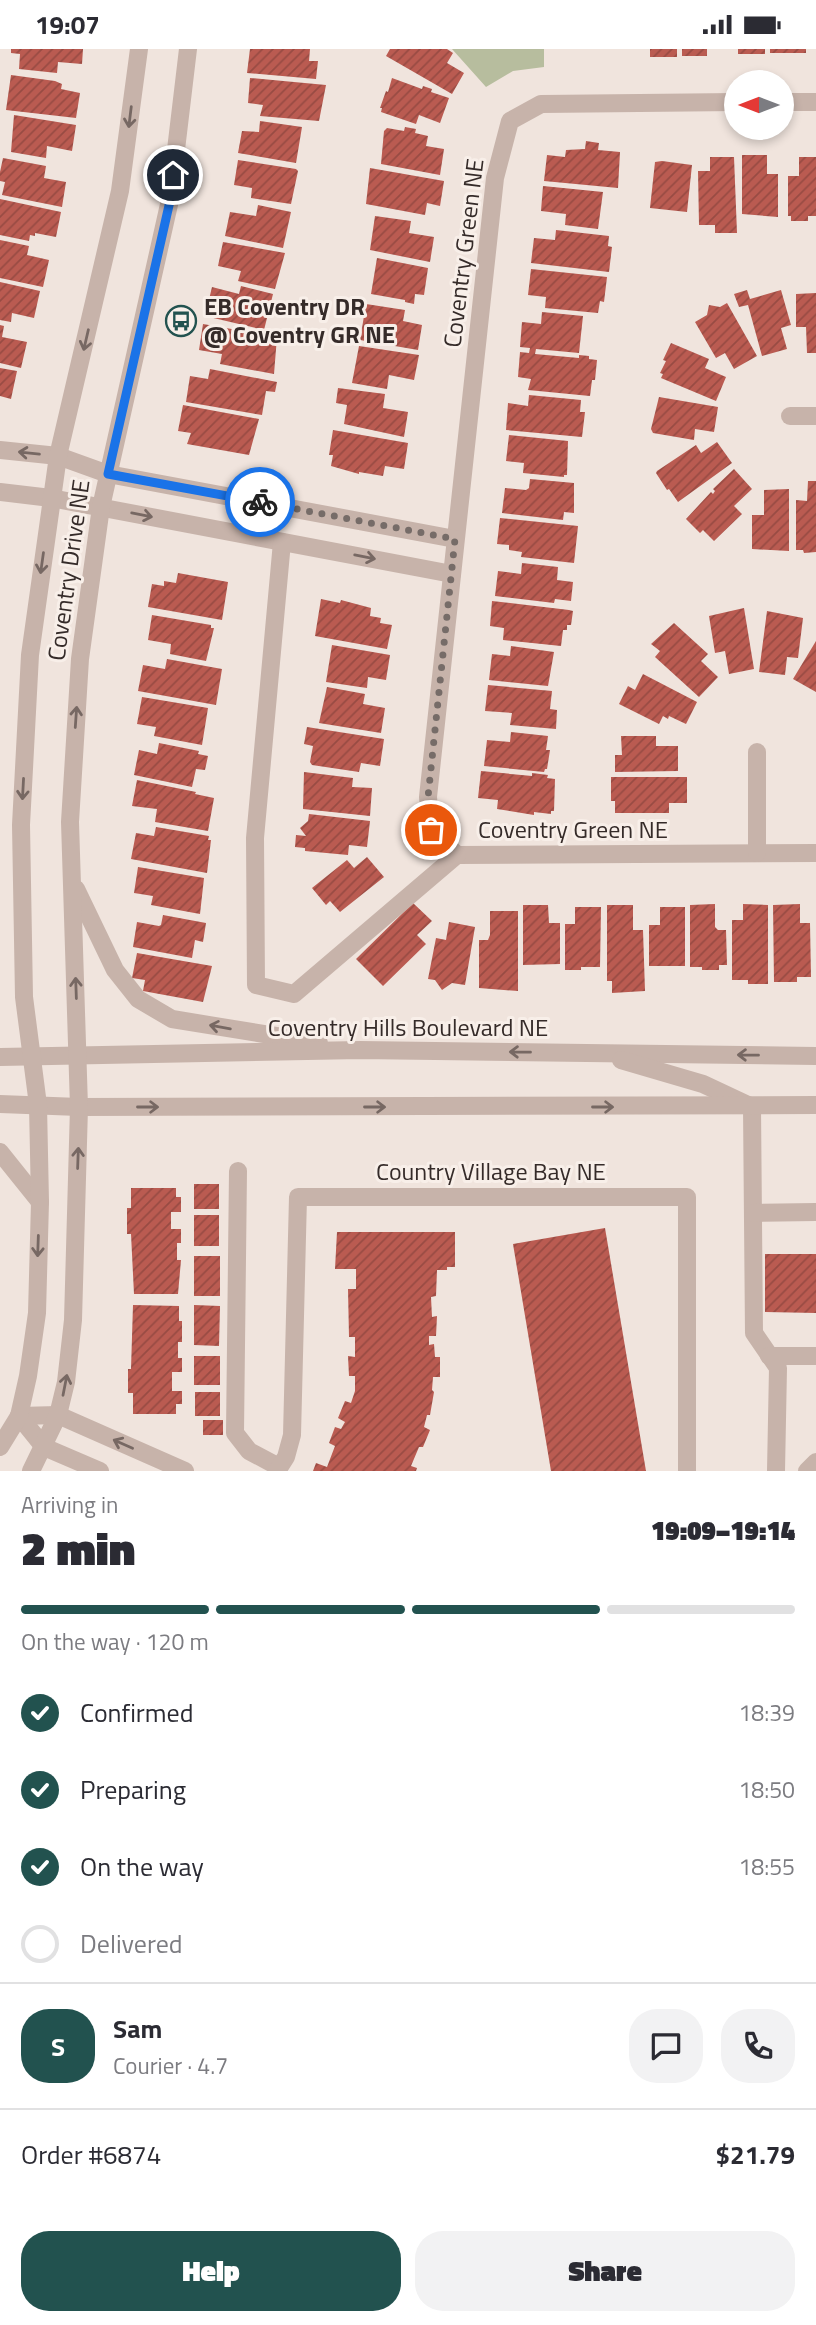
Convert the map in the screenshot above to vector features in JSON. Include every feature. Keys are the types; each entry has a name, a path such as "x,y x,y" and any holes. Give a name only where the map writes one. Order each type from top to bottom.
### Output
{"street":[{"name":"Coventry Drive NE","path":"0,1447 19,1416 37,1313 40,1202 38,1105 24,997 21,825 30,655 58,456 120,191 139,49"},
{"name":"Coventry Drive NE","path":"32,1471 58,1415 66,1382 73,1320 79,1107 70,823 80,659 101,507 170,201 188,49"},
{"name":"Coventry Green NE","path":"724,102 541,104 510,121 495,178 428,797 431,830 457,855 816,853"},
{"path":"794,102 816,102"},
{"path":"790,416 816,416"},
{"path":"0,450 58,456 108,474 455,539"},
{"path":"0,492 101,507 452,574"},
{"path":"282,542 255,838 256,985 294,994 457,855"},
{"path":"757,752 757,853"},
{"path":"73,883 115,970 138,999 162,1013 173,1019 360,1050"},
{"name":"Coventry Hills Boulevard NE","path":"0,1057 360,1050 816,1056"},
{"path":"597,1053 703,1084 752,1107"},
{"path":"0,1104 79,1107 816,1105"},
{"path":"752,1107 754,1333 778,1369 776,1471"},
{"path":"0,1152 40,1202"},
{"path":"238,1171 235,1433 249,1451 278,1469"},
{"name":"Country Village Bay NE","path":"278,1469 286,1457 292,1436 299,1197 687,1197 687,1471"},
{"path":"754,1213 816,1212"},
{"path":"769,1356 816,1356"},
{"path":"19,1416 58,1415 185,1471"},
{"path":"19,1416 44,1447 100,1471"},
{"path":"807,1471 816,1462"}],"green space":[{"path":"452,49 544,49 544,67 513,71 486,87"}],"building":[{"path":"11,49 83,49 82,64 58,62 57,73 19,69 20,54 11,53"},
{"path":"250,49 310,49 309,61 318,61 316,79 247,73"},
{"path":"390,49 447,49 453,53 447,63 464,73 452,94 386,56"},
{"path":"650,49 677,49 677,57 650,57"},
{"path":"682,49 707,49 707,56 682,56"},
{"path":"738,49 765,49 765,54 738,54"},
{"path":"770,49 806,49 806,53 770,53"},
{"path":"11,75 55,81 62,84 61,89 80,93 76,118 6,110"},
{"path":"250,78 326,85 319,121 260,116 263,105 248,103"},
{"path":"392,78 422,89 423,86 432,89 431,92 449,98 440,123 419,115 416,124 381,112 380,108"},
{"path":"14,115 76,125 72,151 47,146 46,158 11,152"},
{"path":"260,121 302,127 296,163 238,153 242,131 259,132"},
{"path":"405,127 416,129 415,133 428,136 426,146 444,149 440,175 381,164 384,131 387,128 404,131"},
{"path":"586,141 599,143 598,150 620,152 618,188 544,181 547,155 565,157 566,150 585,149"},
{"path":"742,155 767,155 767,174 778,174 778,217 742,214"},
{"path":"710,157 734,157 737,233 715,233 715,225 699,225 698,171 710,171"},
{"path":"799,157 816,157 816,216 808,216 808,221 791,221 791,216 788,216 788,176 799,176"},
{"path":"3,158 46,166 44,178 66,182 62,207 2,195 5,182 0,181"},
{"path":"238,160 296,169 298,171 291,204 251,198 252,188 234,185"},
{"path":"655,162 692,165 687,212 650,208"},
{"path":"370,168 444,181 440,206 427,203 425,215 366,204"},
{"path":"543,186 603,192 598,229 565,225 566,214 541,211"},
{"path":"0,199 61,212 56,237 35,233 35,236 30,235 29,241 0,235"},
{"path":"258,205 291,212 283,248 225,236 230,212 256,216"},
{"path":"375,216 411,221 409,233 434,237 430,262 370,250"},
{"path":"556,230 609,236 608,246 612,247 609,272 531,263 534,238 555,240"},
{"path":"0,240 29,246 27,255 49,260 43,287 0,278"},
{"path":"223,242 285,253 275,289 238,281 241,271 218,266"},
{"path":"377,258 428,268 424,295 415,294 414,304 371,294"},
{"path":"531,269 607,277 604,302 600,301 598,313 545,308 546,297 528,295"},
{"path":"0,282 40,291 34,318 12,313 11,322 0,320"},
{"path":"241,286 273,294 264,330 205,316 212,287 239,294"},
{"path":"747,290 750,299 781,290 791,325 781,328 787,349 762,356 748,305 739,307 734,294"},
{"path":"816,293 816,353 807,353 806,327 796,327 796,294"},
{"path":"727,303 757,356 734,369 725,353 716,358 695,322 707,315 709,305 720,307"},
{"path":"366,304 405,310 403,321 422,325 418,350 360,340"},
{"path":"542,312 583,316 579,353 536,349 535,354 579,358 579,355 597,360 590,396 528,390 531,379 518,377 520,352 529,353 530,348 520,347 522,322 541,324"},
{"path":"203,324 277,337 274,374 220,364 222,354 199,350"},
{"path":"0,325 4,326 2,337 27,342 21,368 0,363"},
{"path":"671,343 709,359 705,368 726,377 716,401 661,378 663,374 660,373 666,361 663,360"},
{"path":"359,346 419,355 414,380 389,375 387,389 352,383"},
{"path":"0,368 17,371 11,399 0,396"},
{"path":"210,369 277,382 275,392 266,391 262,415 186,402 190,376 208,379"},
{"path":"338,388 385,394 383,408 408,412 404,437 344,424 347,405 336,403"},
{"path":"529,395 581,400 580,412 585,412 582,437 506,430 508,403 528,406"},
{"path":"659,397 718,407 714,432 695,429 694,440 653,433 651,429"},
{"path":"183,405 259,419 249,455 187,444 191,433 178,431"},
{"path":"333,430 408,443 404,469 385,466 383,476 359,474 331,466 333,455 329,455"},
{"path":"509,435 568,441 567,475 564,477 523,473 524,463 506,461"},
{"path":"717,442 732,463 678,502 669,489 667,490 657,471 696,445 701,453"},
{"path":"734,469 752,489 734,506 742,514 714,541 703,530 700,533 686,519 711,492 713,494 713,489"},
{"path":"530,479 574,483 574,513 564,512 563,520 502,513 505,488 526,490 529,488"},
{"path":"808,481 816,481 816,552 804,553 803,550 796,550 796,500 807,501"},
{"path":"789,489 789,551 752,549 752,515 764,515 764,490"},
{"path":"500,518 578,526 574,563 521,557 522,552 509,550 509,545 497,544"},
{"path":"522,563 558,567 557,580 573,582 571,601 555,599 554,603 495,596 498,571 521,574"},
{"path":"178,573 228,582 222,620 148,607 152,584 164,586 164,581 176,583"},
{"path":"321,599 340,603 341,600 371,608 370,616 381,618 380,623 392,625 387,649 315,636"},
{"path":"492,601 573,611 571,625 567,625 567,630 563,630 561,646 503,640 504,628 490,626"},
{"path":"744,608 754,669 729,674 725,651 715,653 709,616"},
{"path":"767,611 803,618 798,658 787,657 785,675 759,672"},
{"path":"152,615 211,625 211,628 214,628 206,661 170,654 171,644 148,640"},
{"path":"674,623 708,654 701,661 718,677 699,697 655,657 660,651 651,644"},
{"path":"816,641 816,692 793,679"},
{"path":"332,645 390,655 386,680 368,677 367,688 326,682"},
{"path":"511,646 554,652 548,686 489,680 492,654 510,656"},
{"path":"167,659 222,669 216,705 138,691 143,665 165,669"},
{"path":"643,674 697,702 686,724 663,716 659,724 619,704 628,686 635,690"},
{"path":"488,685 552,691 550,709 557,710 556,729 510,725 512,713 485,711"},
{"path":"327,687 365,694 363,704 385,708 381,733 319,723"},
{"path":"142,697 208,708 202,745 154,736 156,727 137,724"},
{"path":"307,727 384,739 380,766 361,763 359,772 312,765 310,762 313,746 304,744"},
{"path":"511,732 548,736 546,750 550,750 547,769 544,772 484,766 487,740 510,742"},
{"path":"621,736 656,736 656,746 678,746 678,771 615,772 615,755 622,755"},
{"path":"159,743 199,751 198,754 208,756 205,770 196,769 192,787 134,775 139,750 157,754"},
{"path":"481,771 548,775 547,778 555,779 554,811 551,811 551,814 534,812 534,815 497,809 498,800 478,798"},
{"path":"304,772 353,778 352,787 372,788 370,816 303,809"},
{"path":"611,777 687,777 687,803 669,803 669,813 615,813 615,801 611,801"},
{"path":"137,780 214,798 208,831 155,822 157,809 132,806"},
{"path":"309,814 370,821 367,847 349,845 348,855 305,851 305,848 295,847 296,835 306,836 300,828 308,821"},
{"path":"156,827 209,836 208,840 211,840 207,873 131,859 136,833 154,836"},
{"path":"367,857 384,877 340,912 330,901 326,905 312,888 347,860 354,868"},
{"path":"138,867 204,878 200,914 151,905 153,896 134,893"},
{"path":"413,903 432,921 417,935 426,944 383,986 356,959"},
{"path":"715,904 715,927 718,930 726,930 727,965 719,965 719,970 690,967 690,905"},
{"path":"743,904 768,905 768,984 748,984 748,980 732,980 732,920 743,920"},
{"path":"800,904 800,923 810,923 811,977 797,977 797,982 774,982 773,905"},
{"path":"523,905 548,905 549,923 560,923 560,964 523,965"},
{"path":"607,905 633,905 633,930 643,930 645,991 612,993 612,981 607,981"},
{"path":"575,907 601,907 600,967 565,970 565,924 575,924"},
{"path":"660,907 685,907 685,966 649,966 649,925 660,925"},
{"path":"490,911 518,911 518,991 479,988 479,940 488,940 490,935"},
{"path":"163,915 206,923 203,942 195,940 192,958 133,947 137,922 159,926"},
{"path":"449,922 475,927 465,985 452,983 442,990 435,980 428,979 436,938 446,940"},
{"path":"137,953 212,966 203,1002 143,991 145,980 132,978"},
{"path":"194,1184 219,1184 219,1209 194,1209"},
{"path":"131,1188 176,1188 176,1197 181,1197 181,1212 171,1212 171,1229 181,1229 181,1243 177,1243 177,1260 181,1260 178,1294 134,1294 131,1234 127,1234 127,1208 131,1208"},
{"path":"194,1215 219,1215 219,1246 194,1246"},
{"path":"605,1228 646,1471 551,1471 513,1244"},
{"path":"337,1232 455,1232 455,1267 437,1270 436,1296 431,1297 432,1317 437,1316 436,1336 429,1336 429,1345 434,1344 435,1357 440,1357 440,1377 433,1377 434,1392 430,1415 427,1415 424,1427 430,1430 411,1466 417,1468 416,1471 313,1471 316,1463 327,1467 335,1446 329,1443 335,1427 341,1429 345,1422 338,1418 345,1401 351,1403 355,1391 355,1376 349,1376 348,1356 355,1357 355,1337 349,1337 348,1289 356,1289 356,1269 335,1269"},
{"path":"765,1254 816,1254 816,1313 765,1312"},
{"path":"194,1256 220,1256 220,1296 194,1296"},
{"path":"133,1305 179,1306 182,1342 178,1342 178,1358 182,1358 182,1372 172,1372 172,1391 182,1391 182,1404 176,1404 176,1414 133,1414 133,1393 128,1393 128,1369 131,1369"},
{"path":"194,1305 220,1306 219,1346 194,1345"},
{"path":"194,1356 220,1356 220,1385 194,1385"},
{"path":"195,1392 220,1392 220,1416 195,1416"},
{"path":"203,1420 223,1420 223,1435 203,1435"}],"way so far":[{"path":"260,502 455,539 428,797 431,830"}],"place":[{"name":"EB Coventry DR @ Coventry GR NE","path":"181,321"}],"route":[{"path":"173,175 170,201 108,474 260,502"}]}
